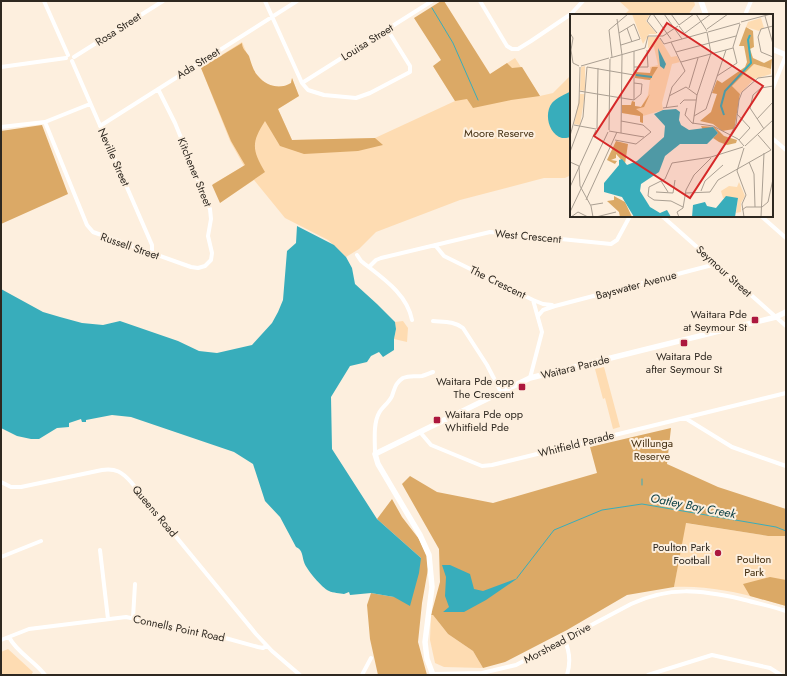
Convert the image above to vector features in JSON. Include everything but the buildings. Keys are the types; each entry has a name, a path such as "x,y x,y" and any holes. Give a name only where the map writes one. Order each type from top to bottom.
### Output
{"street":[{"path":"44,1 67,57"},
{"name":"Rosa Street","path":"73,59 163,1"},
{"path":"265,1 302,83 308,90 324,95 356,98 370,93 411,71 410,66 387,29"},
{"name":"Ada Street","path":"100,126 297,1"},
{"name":"Louisa Street","path":"302,83 387,29 426,2 432,1"},
{"path":"480,1 507,46 512,49 518,49 570,15"},
{"path":"571,14 583,1"},
{"path":"701,1 706,14"},
{"path":"745,14 750,1"},
{"path":"773,49 786,55 773,88"},
{"path":"1,67 72,55 73,59"},
{"name":"Neville Street","path":"73,59 90,104 152,245 152,254"},
{"name":"Kitchener Street","path":"158,89 175,123 209,204 211,220 208,236 212,253 211,260"},
{"path":"1,127 45,122 90,104"},
{"name":"Russell Street","path":"45,122 91,230 95,234 195,268 205,266 211,260"},
{"path":"773,139 785,149 786,144"},
{"name":"West Crescent","path":"369,267 376,260 381,258 490,232 611,244 617,240 629,217"},
{"name":"Seymour Street","path":"663,217 786,326"},
{"path":"762,217 786,238"},
{"name":"The Crescent","path":"435,245 444,256 534,300 542,334 530,378"},
{"path":"357,255 399,293 410,309 412,320"},
{"name":"Bayswater Avenue","path":"538,316 543,310 554,306 716,264"},
{"path":"534,300 543,304 554,306"},
{"name":"Waitara Parade","path":"376,454 530,378 776,317 786,312"},
{"path":"433,321 451,322 464,328 487,365 501,392"},
{"name":"Morshead Drive","path":"434,372 422,376 409,376 396,384 392,396 379,412 375,441 376,454 380,467 420,535 429,555 432,587 425,642 433,674 482,673 516,665 635,602 668,593 705,592 746,600 786,611"},
{"name":"Whitfield Parade","path":"420,432 431,445 482,466 492,465 786,393"},
{"path":"685,418 732,447 786,466"},
{"name":"Queens Road","path":"1,482 11,487 21,487 102,470 111,469 121,472 131,482 266,646"},
{"path":"1,557 41,541"},
{"path":"100,550 108,619"},
{"path":"133,618 135,584"},
{"name":"Connells Point Road","path":"1,640 29,629 108,619 133,618 218,636 262,648 266,646"},
{"path":"9,637 16,648 45,675"},
{"path":"564,639 570,656 570,666 567,675"},
{"path":"266,646 300,675"},
{"path":"648,675 712,655 770,668 781,675"},
{"path":"362,675 371,658"}],"green space":[{"path":"441,1 444,1 490,74 507,63 512,68 522,67 540,96 473,108 467,99 455,101 433,66 441,60 414,18"},
{"path":"619,1 694,1 695,5 689,14 625,14 629,10"},
{"name":"Moore Reserve","path":"242,42 257,75 264,82 273,86 282,86 291,83 292,78 299,96 278,109 292,140 375,138 455,101 433,66 475,84 515,58 540,96 553,93 570,76 570,176 565,178 544,178 460,200 376,232 359,249 346,257 328,240 285,218 254,180 221,202 213,184 244,166 230,141 201,68"},
{"path":"242,43 256,74 265,82 273,86 282,86 291,83 292,78 299,96 278,109 292,140 375,138 383,145 358,151 304,154 280,146 265,121 257,135 255,146 258,158 265,172 220,203 212,185 245,165 231,141 201,68"},
{"path":"42,125 68,194 1,224 1,131"},
{"path":"403,321 408,328 407,342 394,339 396,329 395,322"},
{"path":"604,367 620,427 613,429 605,398 603,399 595,369"},
{"name":"Willunga Reserve","path":"671,428 667,464 718,487 786,509 786,536 768,536 686,523 674,587 627,595 567,630 505,662 483,668 473,651 448,634 433,615 431,615 440,582 439,549 402,484 410,476 437,492 493,503 597,473 590,447"},
{"path":"392,499 402,517 419,539 427,556 428,569 422,603 418,642 427,675 378,675 370,639 367,605 371,593 394,597 421,558 377,519"},
{"name":"Poulton Park","path":"685,523 768,536 786,536 786,606 759,598 717,589 674,587"},
{"path":"770,577 786,580 786,606 750,596 743,584"},
{"path":"431,615 433,615 448,634 473,651 483,668 444,667 435,663 430,640"},
{"path":"8,649 33,672 31,675 1,675 1,652"}],"water":[{"path":"570,92 570,137 562,138 557,136 553,132 549,123 548,112 552,103"},
{"path":"297,226 334,245 346,257 352,268 355,284 395,322 396,329 394,350 383,357 379,352 371,356 367,362 350,366 331,397 332,449 377,519 421,558 419,573 410,606 394,597 371,593 350,595 349,592 344,594 331,592 322,586 308,569 301,551 296,547 280,517 265,501 253,464 234,452 131,417 112,415 86,420 86,422 82,422 81,419 69,423 69,427 57,428 39,439 17,436 1,428 1,289 43,312 82,323 103,325 120,321 178,341 199,351 217,353 252,345 272,323 283,300 287,251 296,243"},
{"path":"442,565 450,565 470,574 474,589 483,591 518,578 486,600 464,612 443,612 449,607 445,596 446,577"}],"waterway":[{"path":"432,8 453,43 478,100"},
{"path":"642,479 642,485"},
{"name":"Oatley Bay Creek","path":"517,578 554,530 602,510 642,504 776,527 786,531"}],"place":[{"name":"Waitara Pde at Seymour St","path":"755,320"},
{"name":"Waitara Pde after Seymour St","path":"684,343"},
{"name":"Waitara Pde opp The Crescent","path":"522,387"},
{"name":"Waitara Pde opp Whitfield Pde","path":"437,420"},
{"name":"Poulton Park Football","path":"718,553"}]}
